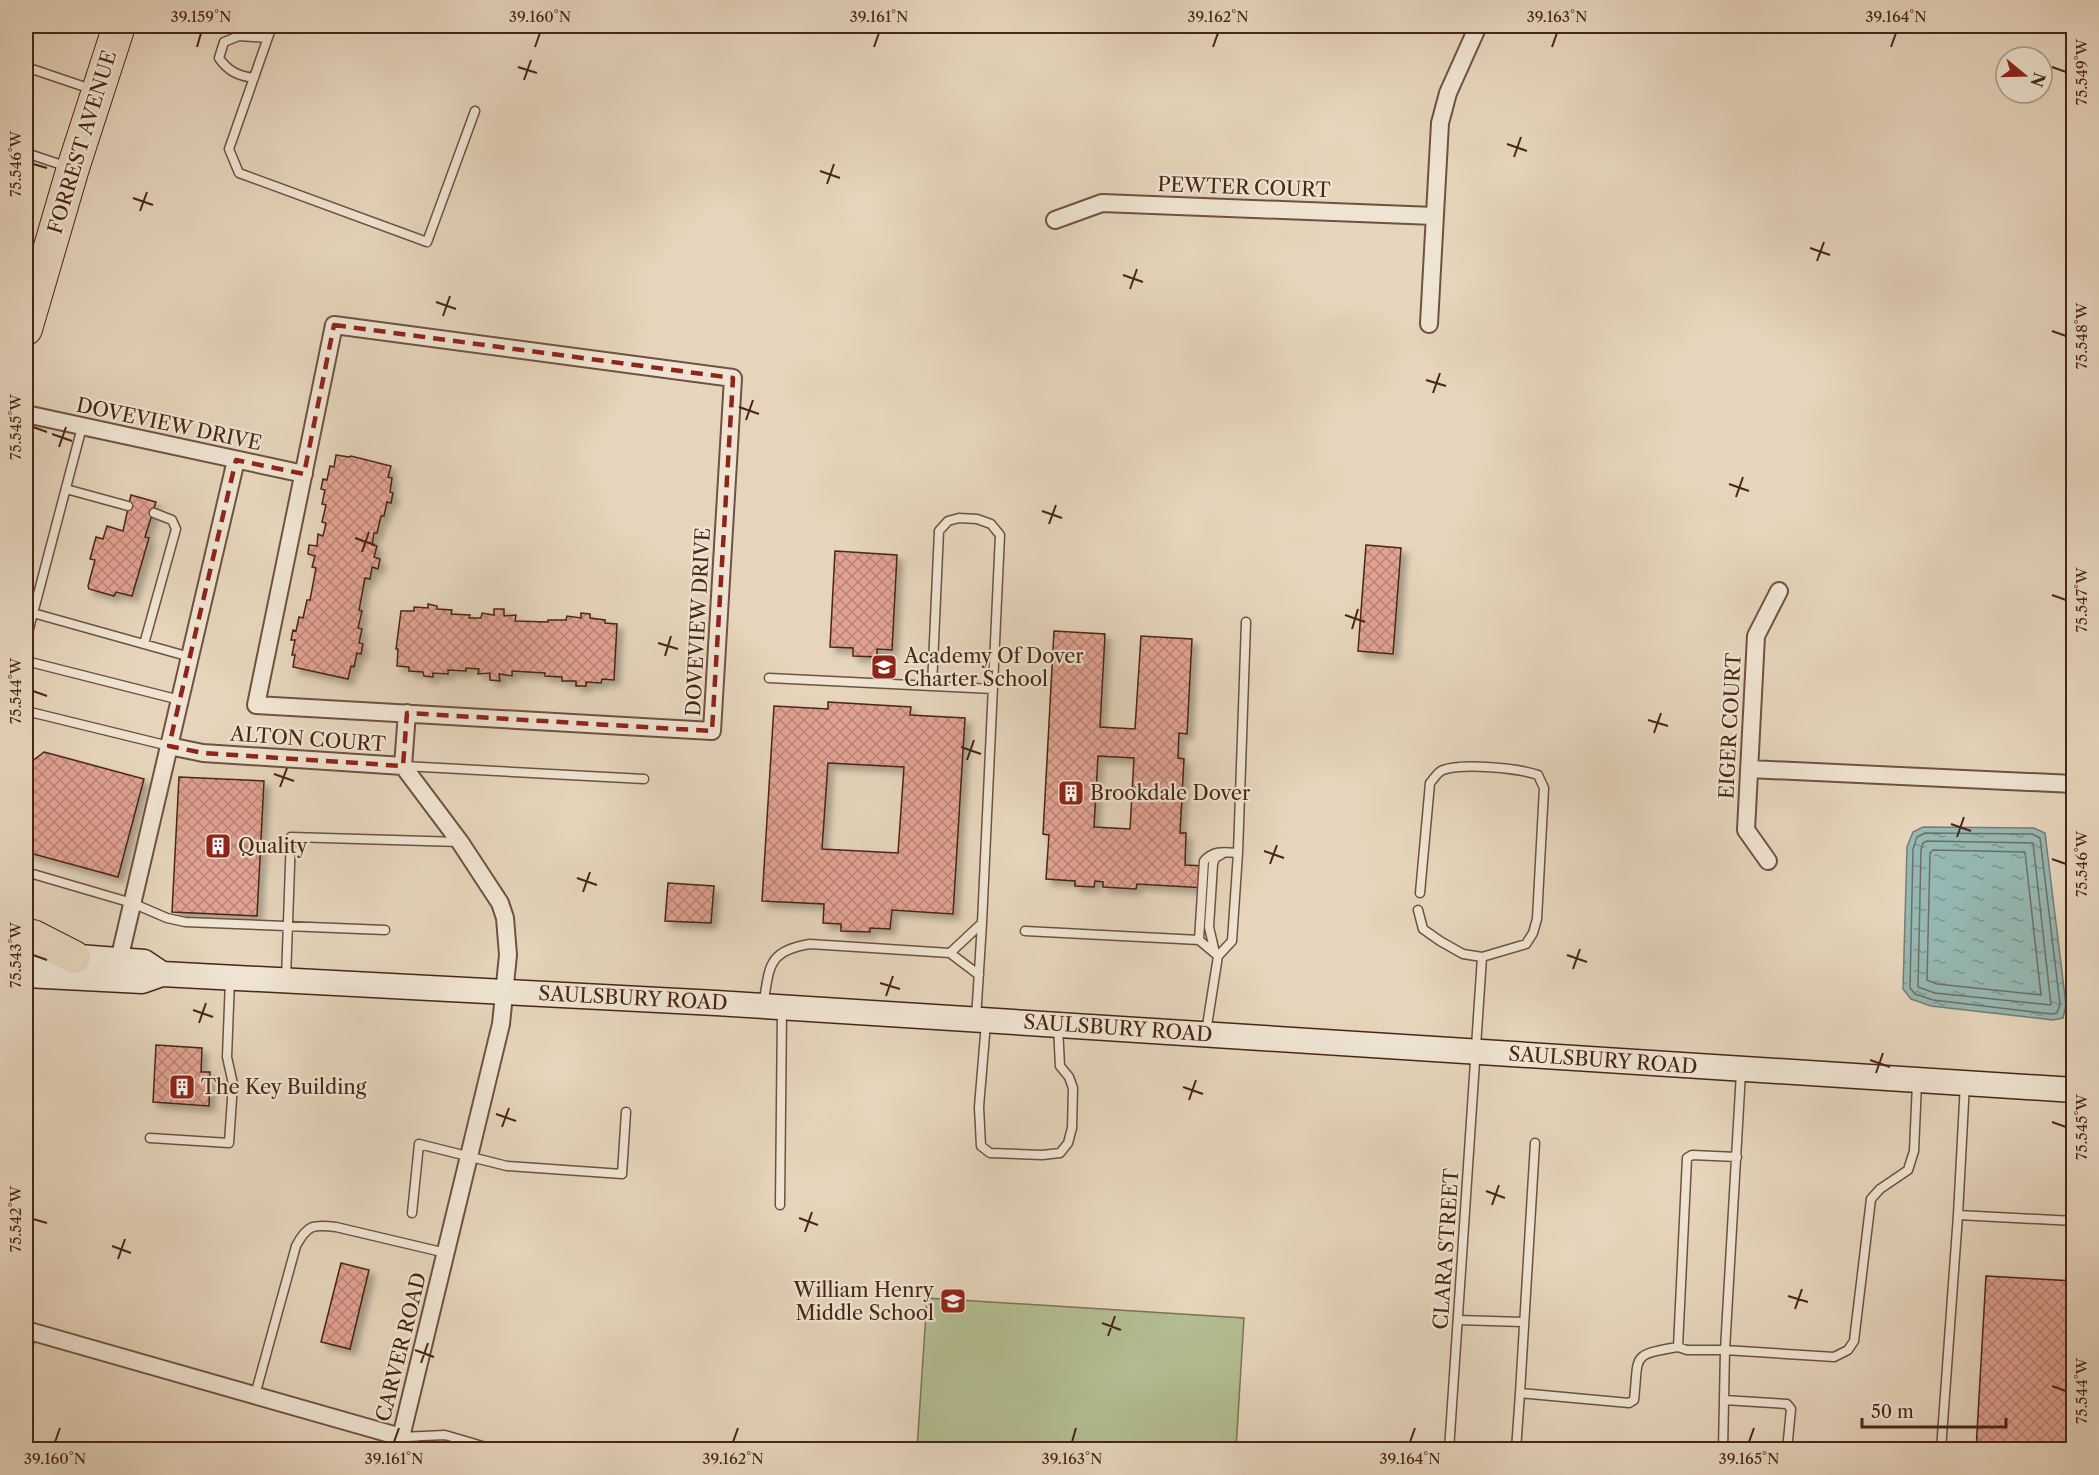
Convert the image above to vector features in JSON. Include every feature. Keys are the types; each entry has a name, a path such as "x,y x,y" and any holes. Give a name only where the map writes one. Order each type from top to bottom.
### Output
{"highway":[{"name":"FORREST AVENUE","path":"27,317 119,26"},
{"path":"26,935 33,936 74,957"}],"main road":[{"name":"SAULSBURY ROAD","path":"26,953 144,962 162,974"},
{"name":"SAULSBURY ROAD","path":"26,975 142,981 162,974 505,991 772,1006 2073,1090"}],"street":[{"path":"1429,324 1440,123 1448,93 1478,26"},
{"name":"PEWTER COURT","path":"1055,219 1102,203 1434,216"},
{"name":"DOVEVIEW DRIVE","path":"334,325 733,378 712,731 256,705 304,474 334,325"},
{"name":"DOVEVIEW DRIVE","path":"26,414 304,474"},
{"path":"119,960 236,460"},
{"name":"EIGER COURT","path":"1768,861 1746,830 1756,636 1779,591"},
{"path":"403,766 407,713"},
{"name":"ALTON COURT","path":"169,746 203,753 403,766 460,842 500,903 505,918 508,955 505,991"},
{"path":"1749,769 2073,784"},
{"name":"CARVER ROAD","path":"29,1331 255,1395 399,1443 501,1024 505,991"}],"lane":[{"path":"272,26 229,149 238,173 428,242 475,111"},
{"path":"254,78 240,76 225,66 219,58 224,42 239,36 267,38"},
{"path":"26,67 97,91"},
{"path":"26,153 73,168"},
{"path":"26,640 82,427"},
{"path":"66,489 128,506"},
{"path":"144,644 176,529 172,520 154,513"},
{"path":"932,686 939,531 948,521 959,518 976,519 991,524 1000,535 979,975 981,1146 990,1153 1042,1155 1060,1153 1068,1143 1072,1128 1073,1088 1069,1077 1060,1066 1058,1025"},
{"path":"33,613 190,657"},
{"path":"1216,955 1232,940 1238,853 1246,622"},
{"path":"26,661 180,700"},
{"path":"769,678 993,689"},
{"path":"26,711 169,746"},
{"path":"403,766 644,779"},
{"path":"1418,910 1423,929 1463,954 1482,957 1526,944 1533,933 1537,919 1544,788 1538,775 1527,771 1461,766 1440,771 1430,783 1420,893"},
{"path":"286,980 291,837 460,842"},
{"path":"1199,940 1204,861 1209,855 1217,852 1238,853"},
{"path":"1206,1034 1216,955 1209,927 1213,864 1215,858 1220,854 1228,852"},
{"path":"26,872 132,903 166,918 185,922 385,930"},
{"path":"950,953 982,923"},
{"path":"1025,931 1199,940 1216,955"},
{"path":"780,1204 771,963 796,946 810,944 950,953 979,975"},
{"name":"CLARA STREET","path":"1449,1449 1482,957"},
{"path":"150,1138 229,1143 233,1084 227,1057 231,977"},
{"path":"1723,1449 1725,1350 1742,1069"},
{"path":"1520,1393 1629,1403 1634,1400 1635,1367 1641,1357 1649,1352 1678,1347 1686,1350 1725,1350 1834,1357 1848,1350 1854,1341 1871,1199 1880,1189 1908,1170 1914,1150 1918,1080"},
{"path":"1941,1449 1965,1083"},
{"path":"412,1213 419,1144 507,1166 622,1174 626,1112"},
{"path":"1516,1449 1535,1143"},
{"path":"1678,1347 1687,1158 1692,1155 1737,1157"},
{"path":"1958,1215 2073,1221"},
{"path":"255,1395 296,1246 302,1234 310,1227 321,1225 336,1227 446,1253"},
{"path":"1458,1320 1523,1322"},
{"path":"26,1352 29,1331"},
{"path":"1724,1400 1787,1404 1791,1409 1787,1449"},
{"path":"399,1443 445,1435 496,1449"},
{"path":"399,1443 429,1449"}],"highlighted area":[{"path":"334,325 733,378 712,731 407,713 403,766 203,753 169,746 236,460 304,474"}],"green space":[{"path":"927,1298 1244,1318 1236,1449 917,1449"}],"water":[{"path":"1923,827 2034,828 2045,833 2066,1005 2063,1018 2053,1020 1931,1006 1911,999 1903,989 1907,847 1913,832"}],"building":[{"path":"336,455 351,456 391,466 388,477 392,478 390,492 393,493 391,503 387,502 384,516 381,516 377,533 374,533 372,545 377,546 374,557 380,559 378,569 372,567 370,579 365,578 358,628 362,629 359,643 363,644 361,654 357,653 354,667 351,666 348,679 293,667 295,655 292,655 295,640 291,640 299,617 303,618 307,600 310,600 316,568 312,567 315,556 308,554 309,545 317,546 318,534 323,536 326,523 322,522 326,505 322,504 325,490 321,489 323,479 327,480 330,466 334,467"},
{"path":"131,495 156,502 145,537 149,538 132,596 116,592 114,596 89,589 95,560 90,559 96,537 103,539 107,526 123,531"},
{"path":"1366,545 1401,548 1393,654 1358,651"},
{"path":"835,551 897,555 892,650 877,649 877,657 853,656 853,648 830,647"},
{"path":"428,604 437,606 437,609 452,610 451,614 470,615 469,618 481,618 482,613 494,615 494,609 504,609 504,616 516,615 515,621 566,620 567,616 581,618 581,613 590,614 590,618 605,620 605,623 617,624 614,680 602,679 601,683 586,682 586,686 576,686 576,681 562,681 562,677 545,676 545,673 512,671 512,676 499,674 500,681 490,680 490,673 478,674 479,669 466,668 466,671 448,670 448,674 433,673 433,677 424,676 423,672 409,671 409,667 397,666 398,649 396,649 401,611 414,611 414,607 428,608"},
{"name":"Brookdale Dover","path":"1054,631 1105,634 1100,727 1135,729 1141,636 1192,639 1187,734 1179,733 1178,758 1184,759 1180,833 1186,833 1185,865 1207,866 1206,888 1137,884 1136,889 1103,887 1103,882 1095,881 1094,887 1075,886 1075,881 1046,879 1049,835 1043,834","holes":["1098,756 1134,758 1130,829 1094,827"]},
{"path":"828,702 911,707 910,715 965,718 953,914 892,910 890,929 870,928 870,932 841,931 841,924 823,923 824,904 762,901 774,706 828,709","holes":["828,763 904,767 898,853 822,849"]},
{"path":"44,752 144,779 118,877 26,852 26,780 30,763"},
{"name":"Quality","path":"179,777 264,781 257,916 172,912"},
{"path":"668,883 714,886 711,923 665,921"},
{"name":"The Key Building","path":"156,1045 202,1048 201,1072 210,1072 209,1106 153,1102"},
{"path":"341,1263 369,1270 350,1349 321,1342"},
{"path":"1986,1276 2074,1281 2074,1450 1976,1450"}],"place":[{"name":"Academy Of Dover Charter School","path":"884,667"},
{"name":"Brookdale Dover","path":"1071,793"},
{"name":"Quality","path":"218,846"},
{"name":"The Key Building","path":"182,1087"},
{"name":"William Henry Middle School","path":"953,1301"}]}
